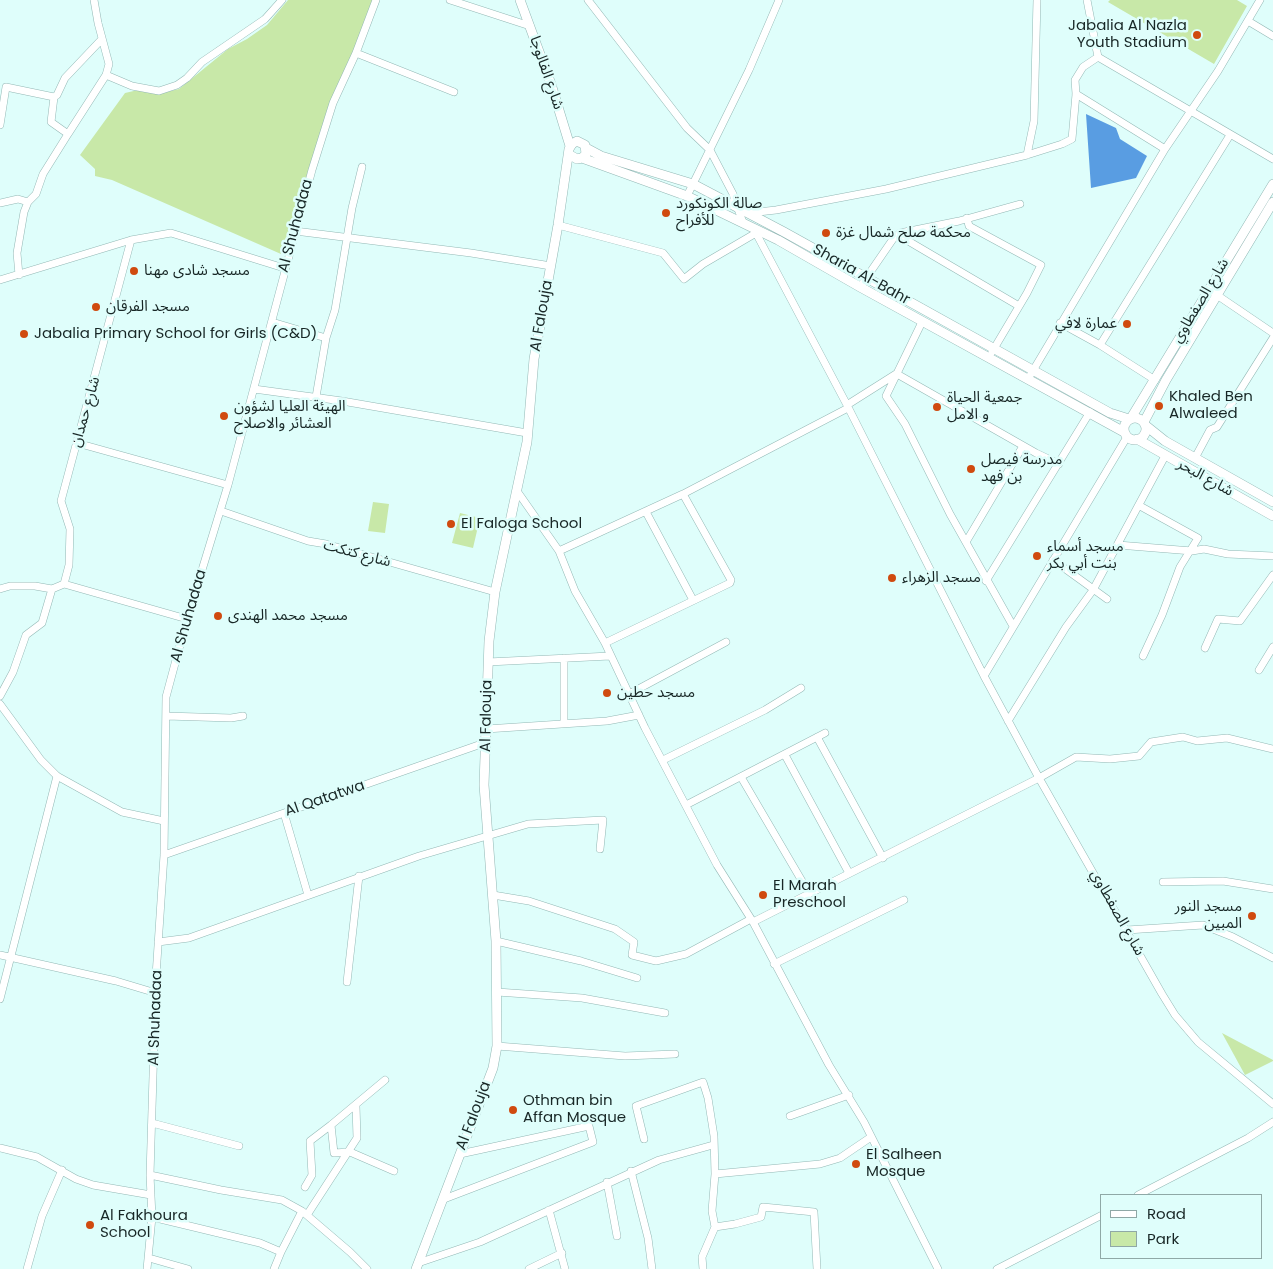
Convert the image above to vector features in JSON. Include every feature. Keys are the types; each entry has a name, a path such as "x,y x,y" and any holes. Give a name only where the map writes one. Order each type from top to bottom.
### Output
{"main road":[{"name":"شارع الفالوجا","path":"520,0 570,150"},
{"path":"574,142 580,142 586,148 586,154 582,158 574,159 570,150 574,142"},
{"name":"Sharia Al-Bahr","path":"586,148 600,156 693,184 749,213 866,278 1126,434"},
{"name":"Al Falouja","path":"417,1266 493,1068 497,1046 496,941 484,785 487,742 488,662 495,592 517,492 527,433 534,359 570,150"},
{"name":"Sharia Al-Bahr","path":"582,158 687,196 742,223 922,322 992,353"},
{"name":"شارع الصفطاوي","path":"1130,419 1273,184"},
{"name":"شارع الصفطاوي","path":"1144,424 1166,380 1273,202"},
{"name":"Sharia Al-Bahr","path":"1030,375 1110,413 1130,419"},
{"path":"1138,418 1144,424 1143,435 1138,439 1126,434 1124,426 1130,419 1138,418"},
{"name":"شارع البحر","path":"1144,424 1153,433 1273,502"},
{"name":"شارع البحر","path":"1138,439 1273,516"}],"street":[{"path":"19,275 17,253 24,212 28,202 36,194 43,174 106,75 109,64 94,0"},
{"name":"Al Shuhadaa","path":"149,1258 152,1217 150,1175 156,993 164,855 166,697 187,619 221,511 272,322 284,268 333,103 356,54 376,0"},
{"path":"450,0 530,26"},
{"path":"588,0 687,128 710,150 739,208 742,223"},
{"path":"687,196 749,70 779,0"},
{"path":"1027,155 1034,121 1037,0"},
{"path":"1087,0 1098,57 1273,160"},
{"path":"1030,375 1165,148 1260,0"},
{"path":"106,75 132,86 159,91 177,85 202,62 265,19 280,1"},
{"path":"1248,21 1273,36"},
{"path":"68,134 51,122 54,97 57,95 65,78 102,39"},
{"path":"356,54 454,92"},
{"path":"749,213 886,189 1027,155 1072,139 1076,94 1075,80 1083,66 1098,57"},
{"path":"0,125 3,87 54,97"},
{"path":"1076,94 1165,148"},
{"path":"1100,345 1230,134"},
{"path":"316,397 326,338 336,310 347,238 362,167"},
{"path":"0,203 18,199 28,202"},
{"path":"860,287 898,235 1020,204"},
{"path":"968,218 969,226 1041,265 992,353"},
{"path":"558,225 663,253 684,279 703,264 757,232"},
{"path":"295,231 471,253 551,266"},
{"name":"شارع الصفطاوي","path":"757,232 1038,778 1175,1015 1198,1042 1273,1104"},
{"path":"0,280 50,263 131,240 171,233 284,268"},
{"path":"898,235 1019,306"},
{"name":"شارع حمدان","path":"64,584 69,565 70,529 61,501 131,240"},
{"path":"1208,289 1273,333"},
{"path":"272,322 326,338"},
{"path":"922,322 886,396 905,424 986,581 1013,626"},
{"path":"1060,323 1100,345 1155,380"},
{"path":"1195,458 1210,430 1217,427 1273,338"},
{"path":"559,551 684,494 848,406 897,374"},
{"path":"897,374 1023,446 1059,464"},
{"path":"254,389 316,397 527,433"},
{"path":"986,581 1090,412"},
{"path":"984,676 1126,434"},
{"path":"77,443 228,485"},
{"path":"966,542 1023,446"},
{"path":"1008,721 1066,627 1093,590 1166,456"},
{"path":"517,492 559,551 575,591 605,643 628,694 717,865 752,920 829,1065 849,1095 938,1269"},
{"path":"605,643 730,584 731,580 684,494"},
{"path":"1140,506 1198,538 1180,567 1162,615 1143,656"},
{"name":"شارع كتكت","path":"221,511 308,541 326,544 495,592"},
{"path":"646,512 693,600"},
{"path":"1118,545 1192,550 1204,549 1228,554 1273,556"},
{"path":"1053,560 1108,599"},
{"path":"1205,648 1218,619 1240,621 1273,575"},
{"path":"0,589 10,586 35,586 52,589 64,584 187,619"},
{"path":"0,696 13,672 26,635 42,622 52,589"},
{"path":"628,694 726,642"},
{"path":"1260,670 1273,647"},
{"path":"488,662 610,656"},
{"path":"564,658 564,723"},
{"path":"662,760 765,710 801,688"},
{"path":"0,704 41,760 57,776 122,812 164,821"},
{"path":"486,729 607,721 639,715"},
{"path":"166,716 223,718 243,716"},
{"path":"686,805 825,733"},
{"path":"817,737 882,858"},
{"path":"493,895 529,901 615,929 634,942 632,954 656,961 686,954 752,920 882,858 1038,778 1076,756 1110,759 1139,756 1150,742 1183,737 1197,741 1227,738 1273,749"},
{"name":"Al Qatatwa","path":"164,855 487,742"},
{"path":"785,755 849,873"},
{"path":"0,999 57,776"},
{"path":"741,777 809,893"},
{"path":"284,813 308,895"},
{"path":"158,942 189,938 360,876 488,834 528,824 603,820 600,849"},
{"path":"346,982 360,876"},
{"path":"1163,882 1223,881 1273,889"},
{"path":"774,964 904,900"},
{"path":"1127,930 1203,925 1233,937 1273,958"},
{"path":"496,941 581,961 638,978"},
{"path":"0,955 116,981 156,993"},
{"path":"497,992 582,998 665,1013"},
{"path":"497,1046 625,1056 675,1054"},
{"path":"306,1187 312,1175 310,1141 386,1080"},
{"path":"644,1139 636,1106 703,1082 708,1098 714,1145 715,1174 712,1211 715,1227 702,1257 703,1269"},
{"path":"790,1116 849,1095"},
{"path":"274,1269 281,1252 304,1213 340,1162 350,1152 357,1138 356,1106"},
{"path":"1140,1194 1248,1138 1273,1122"},
{"path":"152,1123 239,1146"},
{"path":"332,1125 334,1153 350,1152 394,1171"},
{"path":"444,1199 593,1142 589,1126 460,1154"},
{"path":"715,1174 820,1164 840,1158 871,1137"},
{"path":"417,1266 480,1242 631,1171 659,1160 714,1145"},
{"path":"0,1148 37,1157 62,1170 76,1180 151,1196"},
{"path":"27,1269 42,1216 62,1170"},
{"path":"631,1171 648,1238 652,1269"},
{"path":"150,1175 221,1190 282,1200 304,1213 367,1269"},
{"path":"607,1182 617,1236"},
{"path":"715,1227 761,1217 763,1207 814,1212 817,1269"},
{"path":"548,1210 562,1253 565,1269"},
{"path":"997,1269 1100,1216"},
{"path":"152,1217 260,1243 281,1252"},
{"path":"529,1269 562,1253"},
{"path":"147,1269 149,1258"},
{"path":"149,1258 151,1269"},
{"path":"149,1258 188,1269"}],"green space":[{"path":"288,0 374,0 281,254 112,180 95,176 95,169 80,155 125,93 138,90 157,94 179,89 228,49 267,25"},
{"name":"Jabalia Al Nazla Youth Stadium","path":"1110,0 1237,0 1247,6 1214,64 1108,2"},
{"path":"373,502 389,504 385,533 368,531"},
{"path":"460,513 480,518 473,548 452,543"},
{"path":"1222,1033 1273,1060 1273,1061 1245,1075"}],"water":[{"path":"1086,114 1116,128 1120,139 1147,156 1136,178 1091,188"}],"place":[{"name":"Jabalia Al Nazla Youth Stadium","path":"1197,35"},
{"name":"صالة الكونكورد للأفراح","path":"666,213"},
{"name":"محكمة صلح شمال غزة","path":"826,233"},
{"name":"مسجد شادى مهنا","path":"134,271"},
{"name":"مسجد الفرقان","path":"96,307"},
{"name":"عمارة لافي","path":"1127,324"},
{"name":"Jabalia Primary School for Girls (C&D)","path":"24,334"},
{"name":"Khaled Ben Alwaleed","path":"1159,406"},
{"name":"جمعية الحياة و الامل","path":"937,407"},
{"name":"الهيئة العليا لشؤون العشائر والاصلاح","path":"224,416"},
{"name":"مدرسة فيصل بن فهد","path":"971,469"},
{"name":"El Faloga School","path":"451,524"},
{"name":"مسجد أسماء بنت أبي بكر","path":"1037,556"},
{"name":"مسجد الزهراء","path":"892,578"},
{"name":"مسجد محمد الهندى","path":"218,616"},
{"name":"مسجد حطين","path":"607,693"},
{"name":"El Marah Preschool","path":"763,895"},
{"name":"مسجد النور المبين","path":"1252,916"},
{"name":"Othman bin Affan Mosque","path":"513,1110"},
{"name":"El Salheen Mosque","path":"856,1164"},
{"name":"Al Fakhoura School","path":"90,1225"}]}
